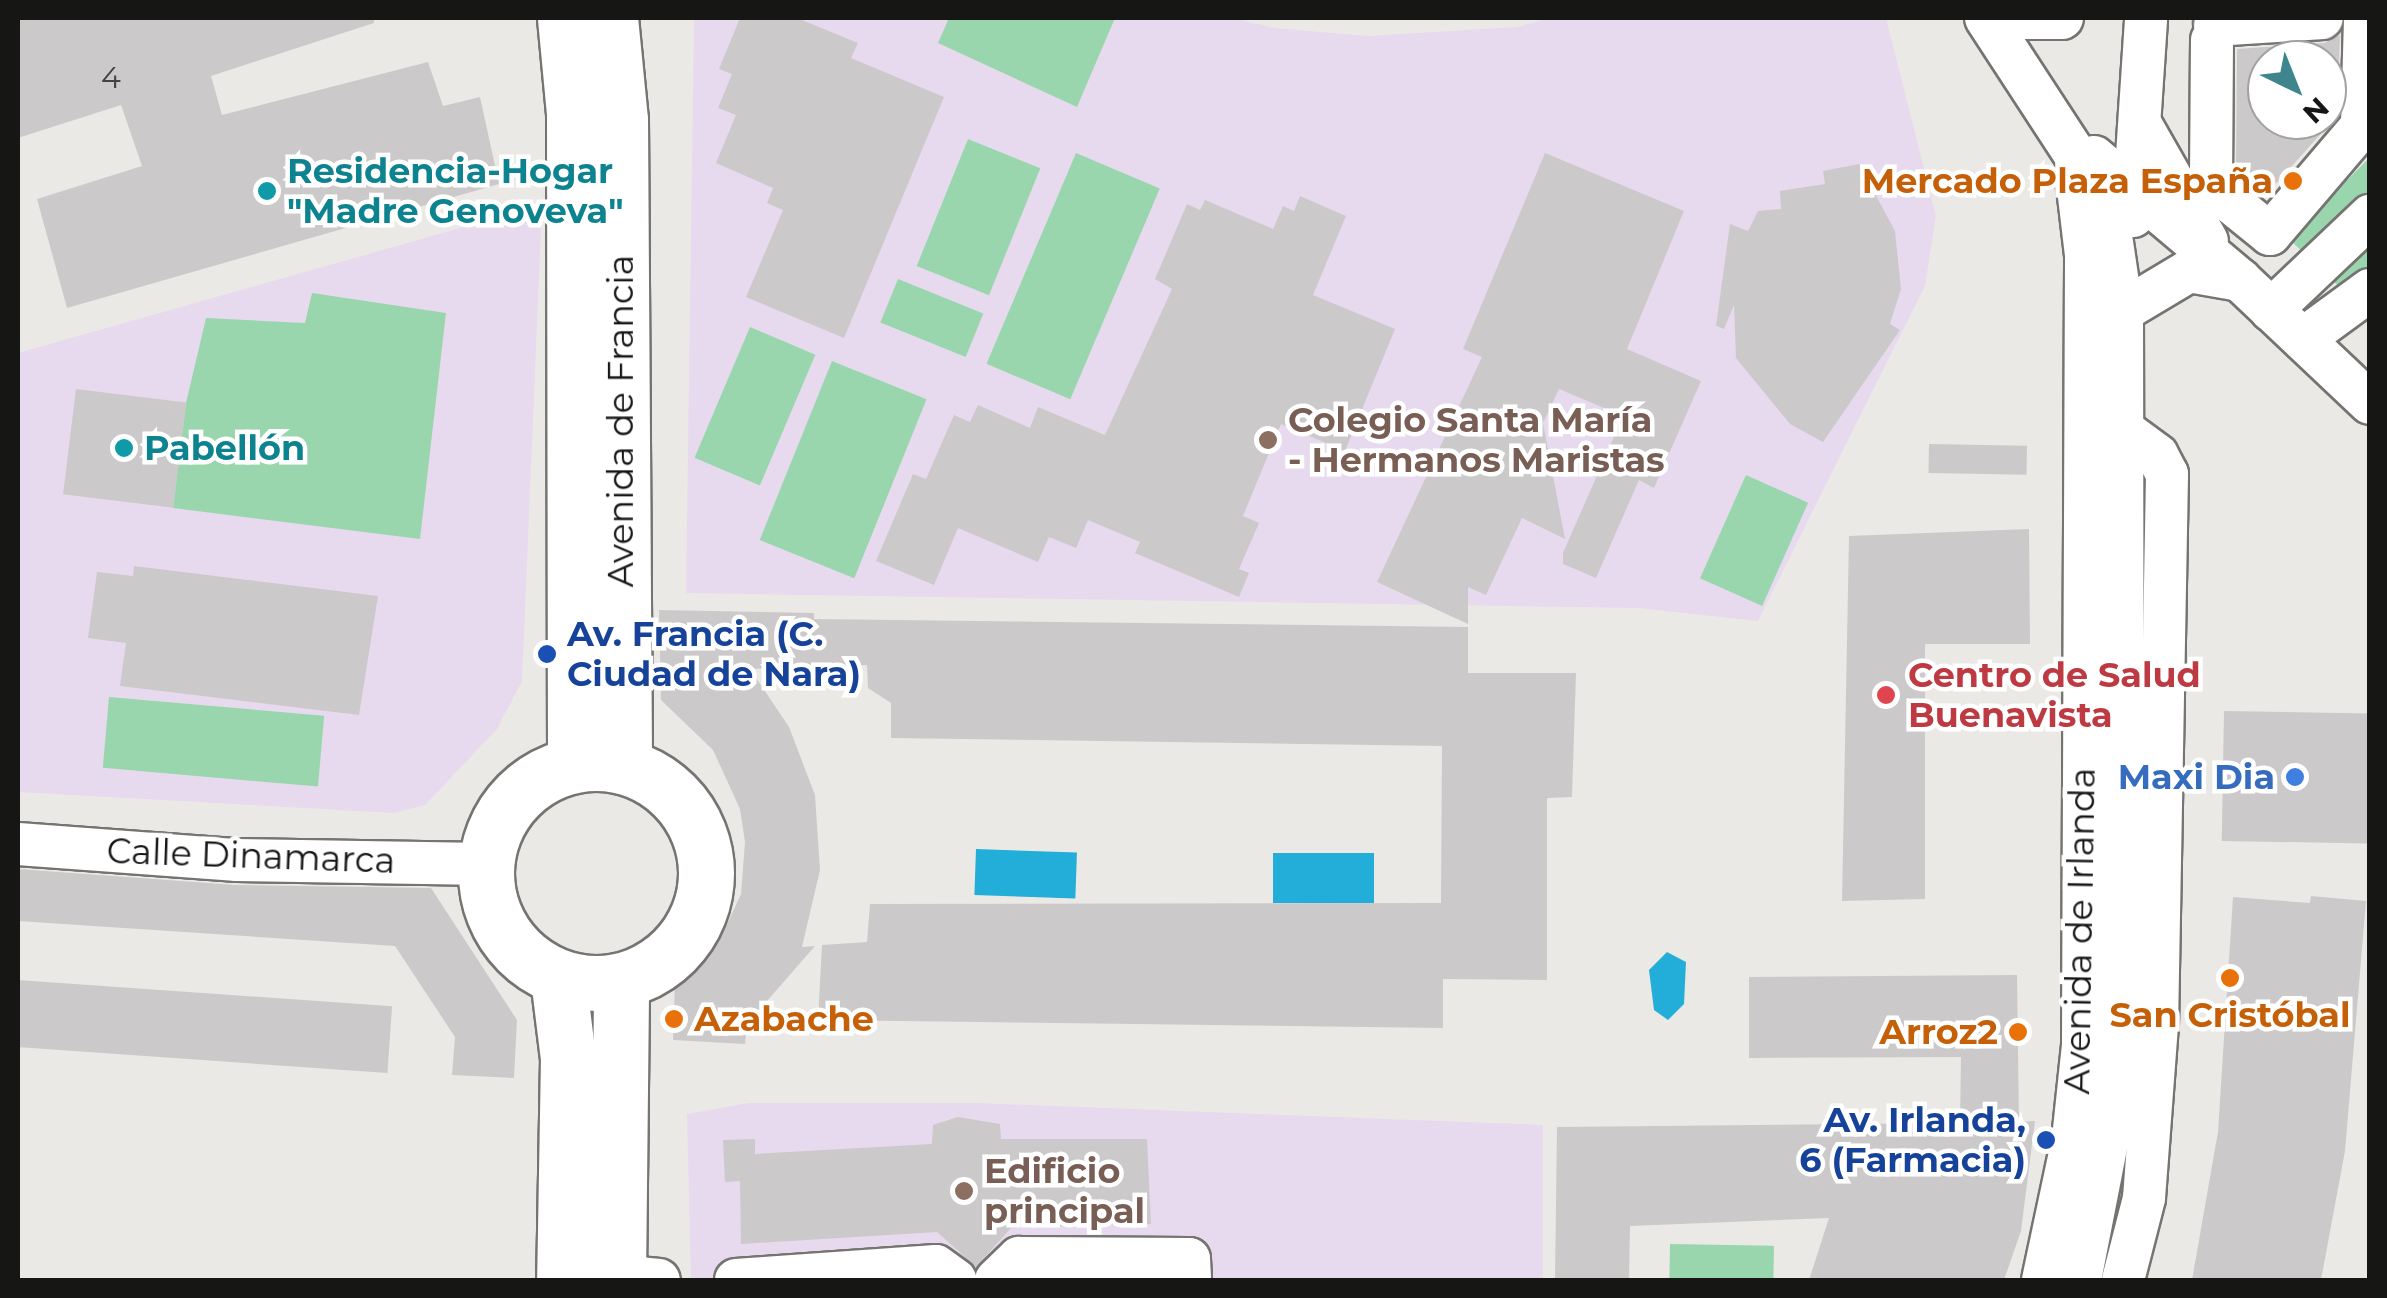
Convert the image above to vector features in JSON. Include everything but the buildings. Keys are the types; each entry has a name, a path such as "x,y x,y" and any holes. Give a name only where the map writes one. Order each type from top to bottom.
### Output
{"main road":[{"name":"Avenida de Francia","path":"565,18 574,113 599,765"},
{"name":"Avenida de Francia","path":"599,765 620,120 610,18"},
{"path":"599,765 658,780 685,805 702,838 708,874 702,911 683,943 656,968 621,982 558,978 532,965 496,921 486,864 492,836 524,789 599,765"},
{"path":"558,978 568,1058 564,1280"},
{"path":"621,982 632,1279"}],"street":[{"name":"Avenida de Irlanda","path":"1986,18 2055,120 2074,159 2106,202 2122,311"},
{"path":"2009,18 2062,18"},
{"name":"Avenida de Irlanda","path":"2122,1280 2144,1198 2144,861 2123,430 2122,311 2142,126 2146,18"},
{"path":"2322,18 2214,33 2198,154 2228,200 2270,234 2362,126 2365,18"},
{"path":"2055,120 2135,197 2228,270 2370,403"},
{"path":"2142,126 2228,270"},
{"name":"Avenida de Irlanda","path":"2043,1280 2073,1139 2083,1045 2086,255 2074,159"},
{"path":"2271,310 2370,216"},
{"path":"2122,311 2189,271 2228,270"},
{"path":"2303,339 2370,290"},
{"name":"Calle Dinamarca","path":"18,844 236,860 486,864"},
{"name":"Avenida de Irlanda","path":"2080,1280 2111,1122 2144,861"},
{"path":"996,1280 1018,1258 1189,1259 1190,1280"},
{"path":"736,1280 936,1266 955,1280"}],"shaded area":[{"name":"Colegio Santa María - Hermanos Maristas","path":"694,18 1234,18 1274,28 1368,36 1517,27 1549,18 1886,18 1936,216 1925,286 1758,621 1638,608 686,593"},
{"path":"542,205 522,681 497,729 425,805 394,813 18,792 18,353"},
{"path":"749,1103 976,1103 1543,1125 1543,1280 691,1280 687,1114"}],"green space":[{"path":"949,18 1115,18 1077,107 938,43"},
{"path":"968,139 1040,168 989,295 917,266"},
{"path":"1076,153 1160,189 1070,399 987,364"},
{"path":"2369,158 2369,315 2289,239"},
{"path":"898,279 983,313 966,357 880,323"},
{"path":"312,293 446,313 420,539 173,508 186,403 206,318 305,323"},
{"path":"750,327 815,355 760,485 695,458"},
{"path":"832,361 927,399 854,578 760,540"},
{"path":"1746,475 1808,503 1762,606 1700,578"},
{"path":"109,697 324,716 318,787 103,768"},
{"path":"1670,1244 1774,1246 1773,1280 1669,1280"}],"water":[{"path":"976,849 1077,853 1075,898 974,895"},
{"path":"1273,853 1374,853 1374,903 1273,903"},
{"path":"1667,952 1686,962 1684,1004 1668,1020 1654,1010 1649,970"}],"place":[{"name":"Mercado Plaza España","path":"2293,181"},
{"name":"Residencia-Hogar \"Madre Genoveva\"","path":"267,191"},
{"name":"Colegio Santa María - Hermanos Maristas","path":"1268,440"},
{"name":"Pabellón","path":"124,448"},
{"name":"Av. Francia (C. Ciudad de Nara)","path":"547,654"},
{"name":"Centro de Salud Buenavista","path":"1886,695"},
{"name":"Maxi Dia","path":"2295,777"},
{"name":"San Cristóbal","path":"2230,978"},
{"name":"Azabache","path":"674,1019"},
{"name":"Arroz2","path":"2018,1032"},
{"name":"Av. Irlanda, 6 (Farmacia)","path":"2046,1140"},
{"name":"Edificio principal","path":"964,1191"}]}
